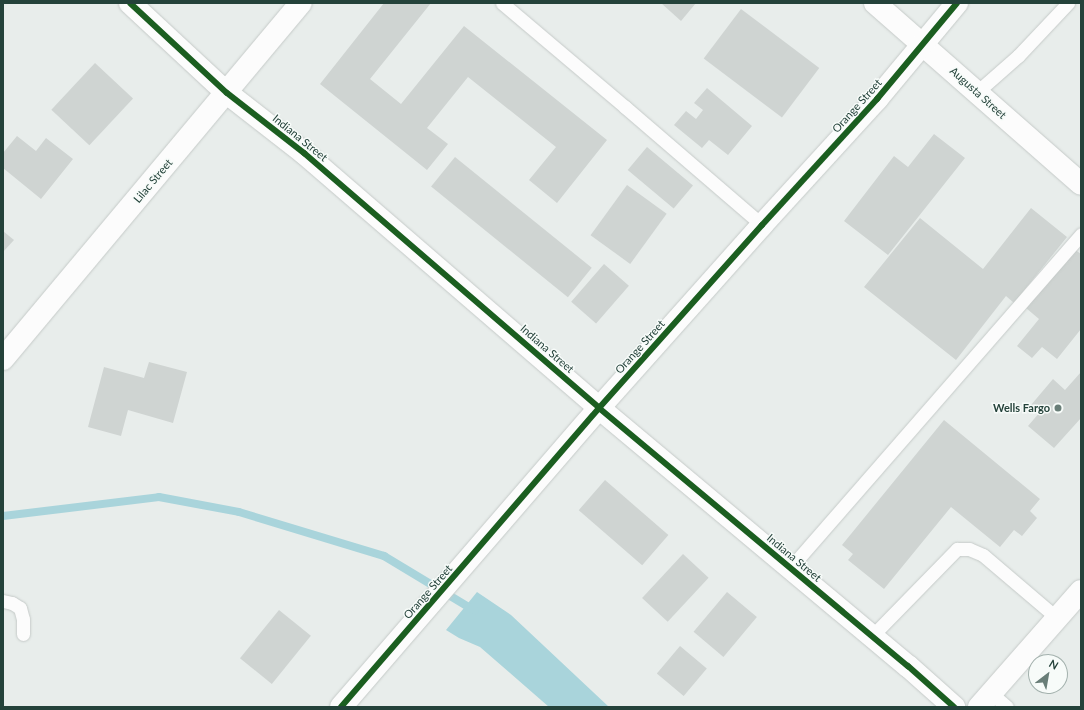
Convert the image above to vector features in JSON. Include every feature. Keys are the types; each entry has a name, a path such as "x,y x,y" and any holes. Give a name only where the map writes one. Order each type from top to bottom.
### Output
{"street":[{"name":"Indiana Street","path":"130,3 227,93 304,153 600,408 872,636 954,707"},
{"name":"Lilac Street","path":"3,359 302,3"},
{"name":"Augusta Street","path":"875,3 1081,184"},
{"name":"Orange Street","path":"341,707 600,408 762,225 877,99 956,3"},
{"path":"992,702 1057,618 1081,591"}],"lane":[{"path":"502,3 762,225"},
{"path":"977,92 1018,56 1068,3"},
{"path":"790,568 1081,234"},
{"path":"872,636 957,549 969,549 983,555 1057,618"},
{"path":"3,602 12,603 20,608 23,619 23,634"}],"water":[{"path":"477,592 511,615 609,707 549,707 480,647 459,638 446,630"}],"building":[{"path":"384,3 431,3 370,79 401,104 464,26 607,140 557,203 529,180 556,147 468,77 427,128 448,144 427,170 320,84"},
{"path":"661,3 696,3 681,21"},
{"path":"741,9 819,68 782,117 704,59"},
{"path":"95,63 133,98 89,145 51,110"},
{"path":"707,88 752,126 728,155 709,140 702,148 674,125 686,111 696,119 703,110 694,103"},
{"path":"934,134 965,158 888,255 844,221 894,156 908,167"},
{"path":"17,136 36,151 46,138 73,159 41,199 3,168 3,153"},
{"path":"647,147 693,186 674,209 628,170"},
{"path":"455,157 592,268 568,297 431,187"},
{"path":"627,185 667,214 630,264 591,235"},
{"path":"1031,208 1067,237 1014,303 1006,296 956,360 864,287 920,218 983,269"},
{"path":"3,231 14,240 3,252"},
{"path":"1074,249 1081,254 1081,329 1057,359 1042,347 1032,358 1017,346 1039,319 1026,308"},
{"path":"604,264 629,286 596,323 571,302"},
{"path":"149,362 187,372 173,423 128,410 121,436 88,427 104,367 144,378"},
{"name":"Wells Fargo","path":"1081,372 1081,418 1054,448 1028,426 1040,412 1031,405 1053,379 1065,390"},
{"path":"944,420 1040,499 1030,511 1037,518 1022,536 1014,530 1000,547 951,507 884,589 848,560 853,554 842,545"},
{"path":"605,480 668,535 642,565 579,510"},
{"path":"683,554 709,578 668,622 642,598"},
{"path":"727,592 757,617 723,657 694,632"},
{"path":"279,610 311,636 272,684 240,658"},
{"path":"680,646 707,668 684,696 657,674"}],"waterway":[{"path":"3,516 159,497 239,512 384,556 475,611"}],"cycle path":[{"path":"130,3 227,93 304,153 599,408 908,666 954,707"},
{"path":"341,707 599,408 762,225 877,99 957,3"}],"place":[{"name":"Wells Fargo","path":"1058,408"}]}
